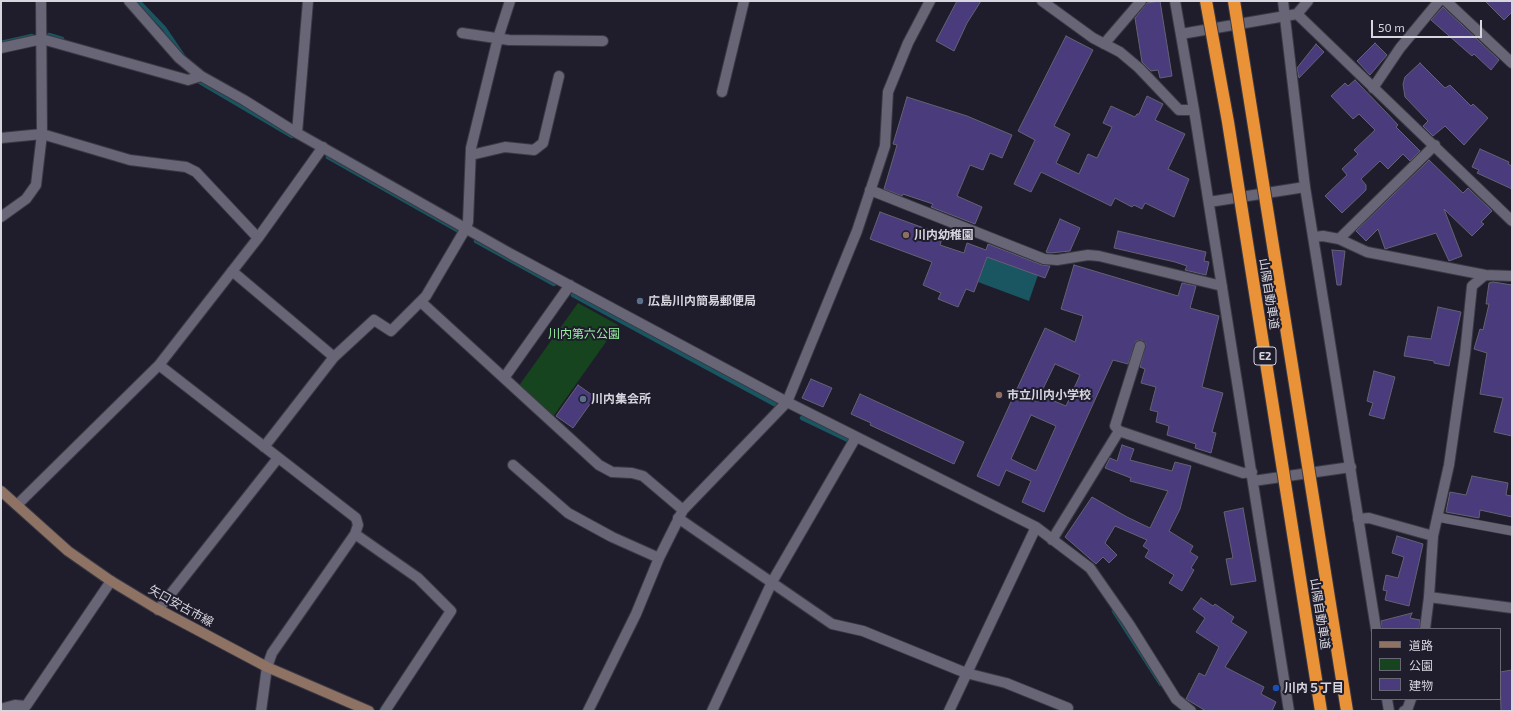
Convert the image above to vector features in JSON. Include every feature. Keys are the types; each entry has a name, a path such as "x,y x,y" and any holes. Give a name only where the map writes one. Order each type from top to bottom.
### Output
{"highway":[{"name":"山陽自動車道","path":"1206,1 1228,122 1321,711"},
{"name":"山陽自動車道","path":"1234,1 1347,711"}],"main road":[{"name":"矢口安古市線","path":"1,491 68,551 111,581 158,610 267,667 369,711"}],"street":[{"path":"1,217 26,199 36,185 42,134 41,1"},
{"path":"129,1 179,58 201,76 244,100 297,133 466,228 787,402 1036,527 1090,568 1129,624 1176,699 1191,711"},
{"path":"297,133 308,1"},
{"path":"264,447 334,357 374,320 391,331 421,302 466,228 468,222 470,156 498,38 510,1"},
{"path":"722,92 744,1"},
{"path":"588,711 636,614 659,558 680,514 787,402 857,231 884,146 888,92 908,43 930,1"},
{"path":"1042,1 1093,38 1120,52 1139,68 1179,110 1194,110"},
{"path":"1104,44 1141,1"},
{"path":"1175,1 1209,202 1289,711"},
{"path":"1283,1 1306,187 1376,628"},
{"path":"1181,34 1297,14 1308,1"},
{"path":"1373,88 1400,48 1439,1"},
{"path":"1446,1 1512,63"},
{"path":"1297,14 1373,88 1435,145 1512,221"},
{"path":"462,33 498,38 603,41"},
{"path":"1,48 42,39 188,80 201,76"},
{"path":"470,156 505,147 534,150 543,143 559,76"},
{"path":"1,138 42,134 130,160 186,167 196,172 258,238"},
{"path":"1338,239 1435,145"},
{"path":"17,505 159,365 258,238 323,147"},
{"path":"1209,202 1306,187"},
{"path":"870,190 1044,259 1057,260 1088,254 1222,286"},
{"path":"1314,237 1323,236 1338,239 1367,252 1485,275 1512,276"},
{"path":"232,271 334,357"},
{"path":"1425,628 1429,597 1432,536 1449,465 1466,354 1472,286 1485,275"},
{"path":"504,378 570,285"},
{"path":"421,302 599,465 612,472 632,473 643,476 680,514 832,624 863,631 966,673 1006,684 1068,708 1067,711"},
{"path":"1140,346 1115,426 1119,431 1252,477 1351,467"},
{"path":"159,365 356,518 358,525 355,534 272,654 267,667 261,711"},
{"path":"1052,540 1119,431"},
{"path":"712,711 772,582 856,437"},
{"path":"158,610 278,458"},
{"path":"513,465 568,513 612,537 659,558"},
{"path":"1358,519 1369,518 1432,536"},
{"path":"949,711 1036,527"},
{"path":"355,534 418,578 451,611 385,711"},
{"path":"1,709 15,706 26,706 111,581"},
{"path":"1429,597 1512,608"},
{"path":"1387,700 1389,711"},
{"path":"1404,711 1407,710 1410,700"}],"lane":[{"path":"1437,517 1512,531"}],"green space":[{"name":"川内第六公園","path":"578,303 618,325 552,418 518,387"}],"water":[{"path":"987,257 1038,275 1029,301 978,282"}],"building":[{"path":"957,1 981,1 967,23 954,51 936,41"},
{"path":"1160,1 1172,76 1160,78 1158,70 1151,71 1142,62 1135,18 1147,3"},
{"path":"1485,1 1512,1 1512,12 1504,20"},
{"path":"1443,7 1499,60 1491,70 1474,54 1472,56 1431,20"},
{"path":"1066,36 1093,50 1054,126 1070,134 1056,163 1079,174 1088,154 1097,158 1112,127 1103,123 1111,106 1135,117 1139,114 1147,96 1163,104 1155,120 1185,134 1168,169 1189,179 1174,217 1145,203 1142,209 1134,205 1132,207 1115,198 1111,206 1041,172 1031,192 1014,184 1035,140 1018,131"},
{"path":"1375,43 1387,55 1370,75 1357,61"},
{"path":"1316,44 1324,52 1299,78 1297,68"},
{"path":"1420,63 1445,88 1450,85 1471,106 1473,104 1488,118 1464,145 1445,126 1433,136 1423,126 1428,121 1405,97 1403,84 1405,77"},
{"path":"1355,80 1398,125 1396,127 1420,151 1410,161 1403,154 1388,169 1380,161 1361,179 1366,185 1366,190 1342,213 1325,196 1347,175 1342,169 1358,154 1354,150 1375,130 1359,114 1353,119 1331,96 1345,83 1348,86"},
{"path":"907,97 967,116 1012,135 1002,158 990,153 983,170 970,165 957,196 982,207 975,224 931,207 933,204 903,194 902,196 884,189 897,145 893,144"},
{"path":"1480,149 1509,162 1508,164 1512,166 1512,189 1477,173 1479,170 1472,167"},
{"path":"1429,160 1463,193 1468,188 1492,211 1481,222 1484,224 1472,236 1444,209 1462,256 1449,261 1436,233 1385,249 1378,229 1366,241 1356,231"},
{"path":"880,212 943,235 940,245 964,253 967,243 986,250 988,244 1042,265 1050,266 1045,278 987,257 974,292 966,289 958,307 938,299 941,293 923,285 932,262 870,239"},
{"path":"1060,219 1080,228 1070,251 1046,252"},
{"path":"1118,231 1206,252 1204,261 1209,262 1206,275 1185,270 1187,266 1175,262 1114,248"},
{"path":"1332,250 1345,251 1341,285 1337,285"},
{"path":"1074,265 1178,296 1182,283 1196,286 1190,308 1219,316 1202,387 1223,393 1212,432 1216,433 1211,453 1195,448 1196,444 1167,435 1169,426 1156,422 1158,412 1150,410 1156,387 1141,383 1145,369 1140,367 1146,344 1142,340 1136,341 1128,364 1113,360 1044,512 1022,502 1031,481 1006,470 999,486 977,476 1045,328 1075,342 1083,316 1061,309","holes":["1055,364 1080,375 1066,406 1040,395","1031,415 1056,426 1036,471 1011,459"]},
{"path":"1493,282 1512,285 1512,436 1494,432 1503,398 1480,394 1487,353 1474,349 1480,329 1483,330 1489,304 1486,304 1489,283"},
{"path":"1438,307 1461,312 1449,366 1434,363 1434,361 1404,356 1408,336 1431,339"},
{"path":"1374,371 1395,377 1384,419 1369,415 1373,403 1367,401"},
{"path":"811,379 832,388 823,407 802,398"},
{"path":"578,385 595,397 573,428 556,416"},
{"path":"860,394 964,442 954,464 870,425 871,423 851,414"},
{"path":"1122,445 1134,449 1130,460 1172,471 1175,462 1191,466 1180,509 1169,531 1193,546 1190,552 1198,557 1191,568 1194,570 1182,591 1169,583 1174,575 1145,557 1149,550 1143,546 1147,540 1115,526 1105,543 1117,555 1109,563 1103,557 1096,564 1065,537 1092,497 1150,528 1168,491 1130,481 1131,478 1105,468 1110,458 1117,461"},
{"path":"1472,476 1508,483 1506,495 1512,496 1512,517 1480,510 1479,518 1446,512 1450,492 1466,495"},
{"path":"1243,508 1256,581 1231,585 1226,559 1233,558 1224,512"},
{"path":"1397,536 1423,544 1409,606 1385,600 1387,591 1383,590 1386,575 1398,578 1404,557 1392,553"},
{"path":"1201,598 1213,606 1215,604 1234,617 1231,622 1247,632 1225,667 1264,687 1261,694 1276,702 1272,711 1206,711 1186,699 1199,673 1205,676 1219,647 1196,632 1205,618 1193,609"},
{"path":"1412,613 1410,618 1420,620 1419,628 1382,628 1381,621"},
{"path":"1512,670 1512,711 1501,711 1501,672"}],"waterway":[{"path":"138,1 164,28 183,56"},
{"path":"49,35 62,39"},
{"path":"1,43 32,36"},
{"path":"200,82 292,136"},
{"path":"328,157 459,231"},
{"path":"476,241 554,284"},
{"path":"573,295 776,405"},
{"path":"802,418 852,442"},
{"path":"1114,611 1161,684"}],"place":[{"name":"川内幼稚園","path":"906,235"},
{"name":"広島川内簡易郵便局","path":"640,301"},
{"name":"市立川内小学校","path":"999,395"},
{"name":"川内集会所","path":"583,399"},
{"name":"川内５丁目","path":"1276,688"}]}
